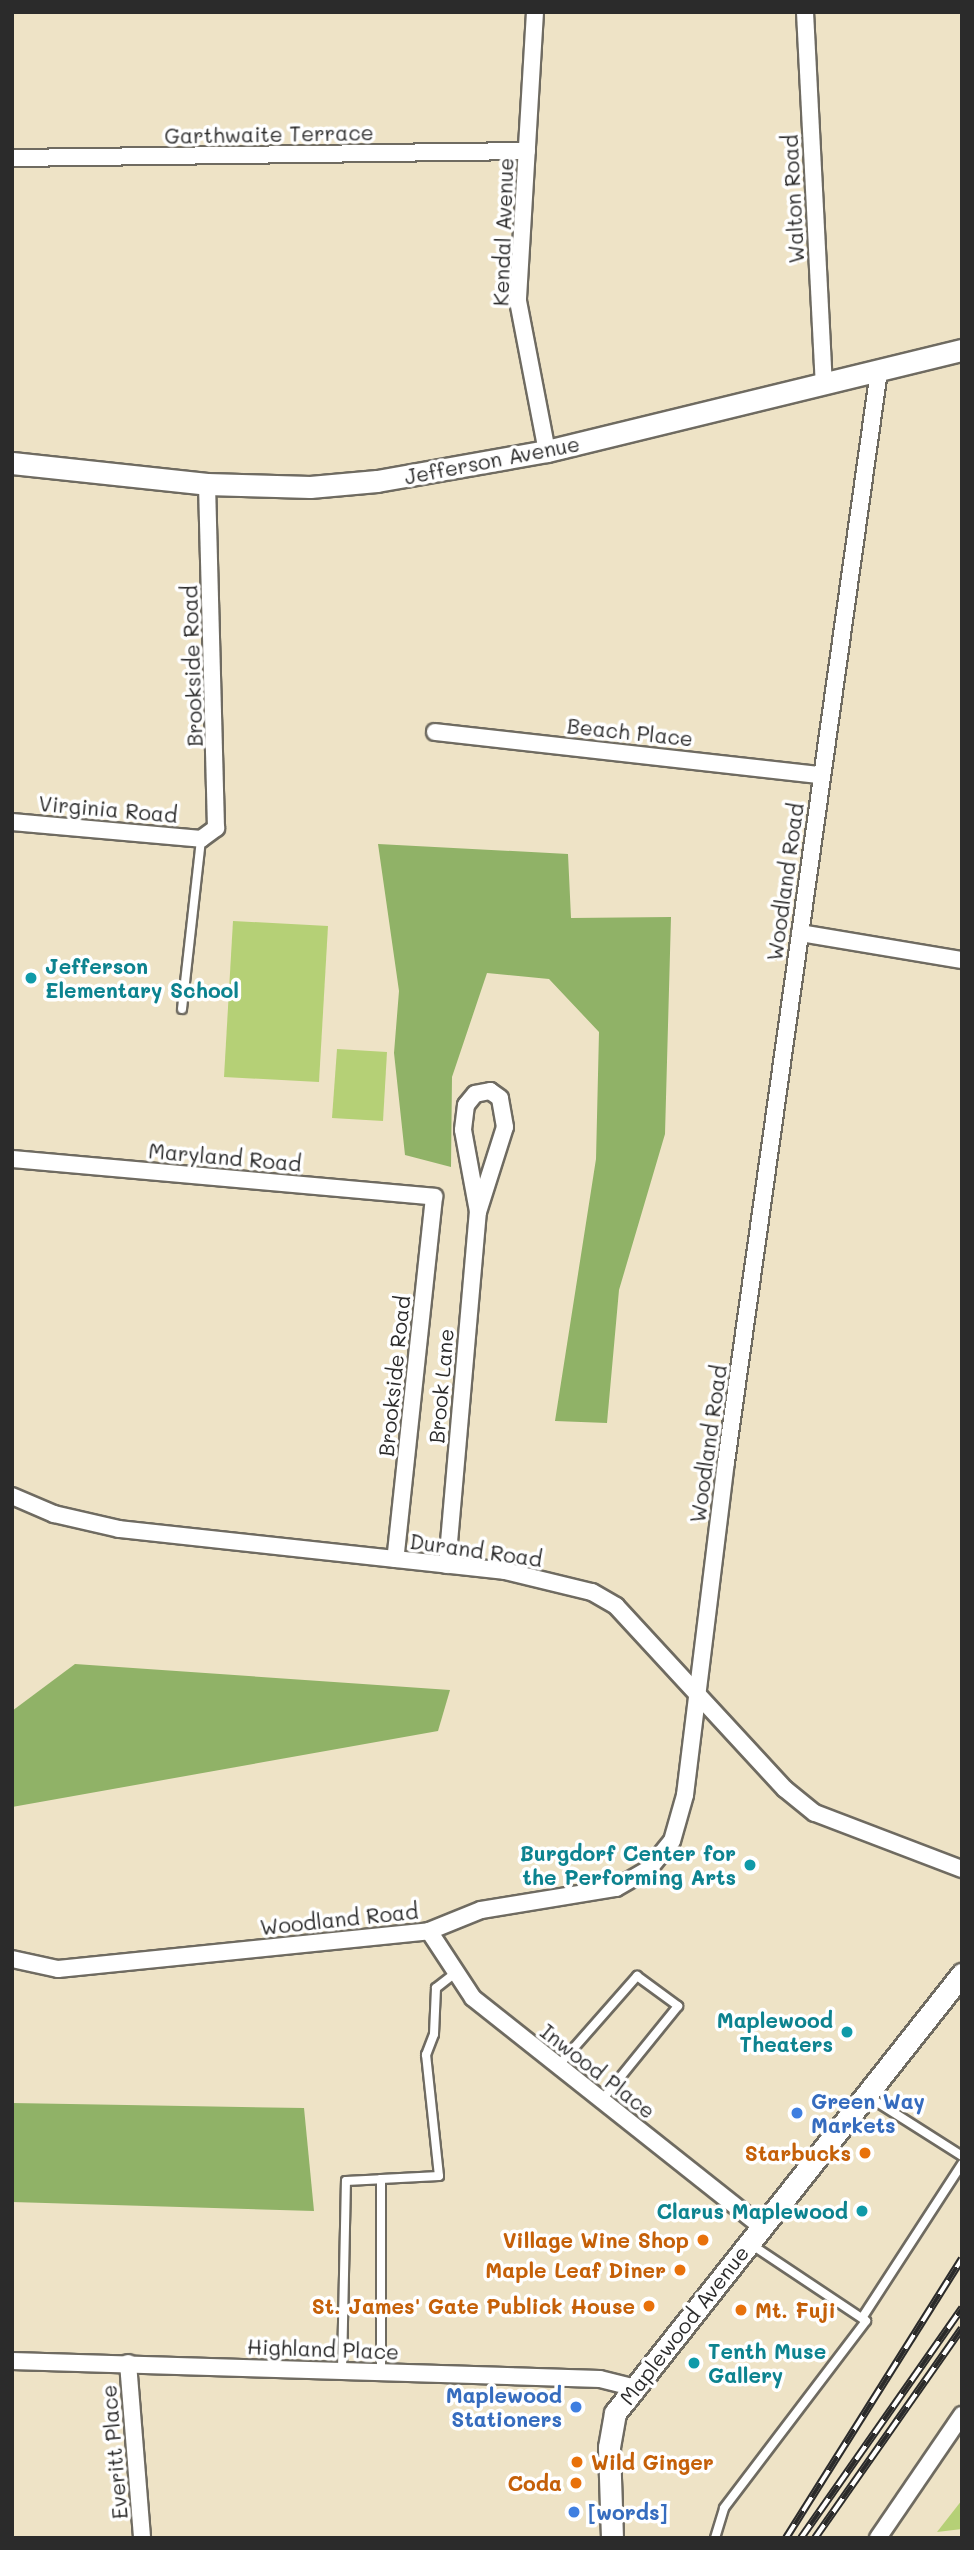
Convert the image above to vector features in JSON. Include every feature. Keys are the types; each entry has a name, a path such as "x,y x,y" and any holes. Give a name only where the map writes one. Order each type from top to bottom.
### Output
{"street":[{"name":"Kendal Avenue","path":"535,12 518,300 547,451"},
{"name":"Walton Road","path":"804,12 824,383"},
{"name":"Garthwaite Terrace","path":"12,159 527,151"},
{"name":"Jefferson Avenue","path":"12,463 207,484 310,487 377,481 547,451 962,350"},
{"name":"Woodland Road","path":"12,1959 58,1969 429,1931 481,1910 597,1894 632,1881 664,1855 680,1821 820,775 879,370"},
{"name":"Brookside Road","path":"201,839 216,828 207,484"},
{"name":"Beach Place","path":"435,732 820,775"},
{"name":"Virginia Road","path":"12,822 201,839"},
{"path":"800,933 962,960"},
{"name":"Brook Lane","path":"447,1565 478,1212 505,1127 500,1098 490,1091 475,1094 466,1105 463,1130 478,1212"},
{"name":"Maryland Road","path":"12,1159 434,1197"},
{"name":"Brookside Road","path":"395,1559 434,1197"},
{"name":"Durand Road","path":"12,1496 54,1514 118,1529 505,1571 592,1592 616,1606 785,1789 815,1813 962,1869"},
{"name":"Inwood Place","path":"429,1931 454,1974 472,1998 601,2100 754,2234"},
{"name":"Maplewood Avenue","path":"612,2538 612,2427 632,2387 962,1975"},
{"name":"Highland Place","path":"12,2361 600,2379 632,2387"},
{"name":"Everitt Place","path":"128,2363 142,2538"},
{"path":"878,2538 962,2415"}],"lane":[{"path":"181,1009 201,839"},
{"path":"342,2370 346,2180 439,2176 426,2055 434,2034 436,1988 454,1974"},
{"path":"558,2066 637,1976 678,2006 601,2100"},
{"path":"866,2095 962,2156"},
{"path":"862,2318 962,2164"},
{"path":"381,2179 381,2371"},
{"path":"715,2538 724,2508 866,2321 754,2234"}],"green space":[{"path":"378,844 568,854 571,918 671,917 665,1134 619,1290 607,1423 555,1421 596,1159 599,1032 549,979 487,973 452,1077 451,1167 405,1155 394,1053 399,991"},
{"path":"233,921 328,926 319,1082 224,1077"},
{"path":"337,1049 387,1052 383,1121 332,1118"},
{"path":"75,1664 450,1690 438,1731 12,1807 12,1711"},
{"path":"12,2103 304,2108 314,2211 12,2202"},
{"path":"962,2500 962,2529 937,2532"}],"railway":[{"path":"786,2538 962,2259"},
{"path":"801,2538 962,2308"},
{"path":"815,2538 962,2328"}],"place":[{"name":"Jefferson Elementary School","path":"31,978"},
{"name":"Burgdorf Center for the Performing Arts","path":"750,1865"},
{"name":"Maplewood Theaters","path":"847,2032"},
{"name":"Green Way Markets","path":"797,2113"},
{"name":"Starbucks","path":"865,2153"},
{"name":"Clarus Maplewood","path":"862,2211"},
{"name":"Village Wine Shop","path":"703,2240"},
{"name":"Maple Leaf Diner","path":"680,2270"},
{"name":"St. James' Gate Publick House","path":"649,2306"},
{"name":"Mt. Fuji","path":"741,2310"},
{"name":"Tenth Muse Gallery","path":"694,2363"},
{"name":"Maplewood Stationers","path":"576,2407"},
{"name":"Wild Ginger","path":"577,2462"},
{"name":"Coda","path":"576,2483"},
{"name":"[words]","path":"574,2512"}]}
